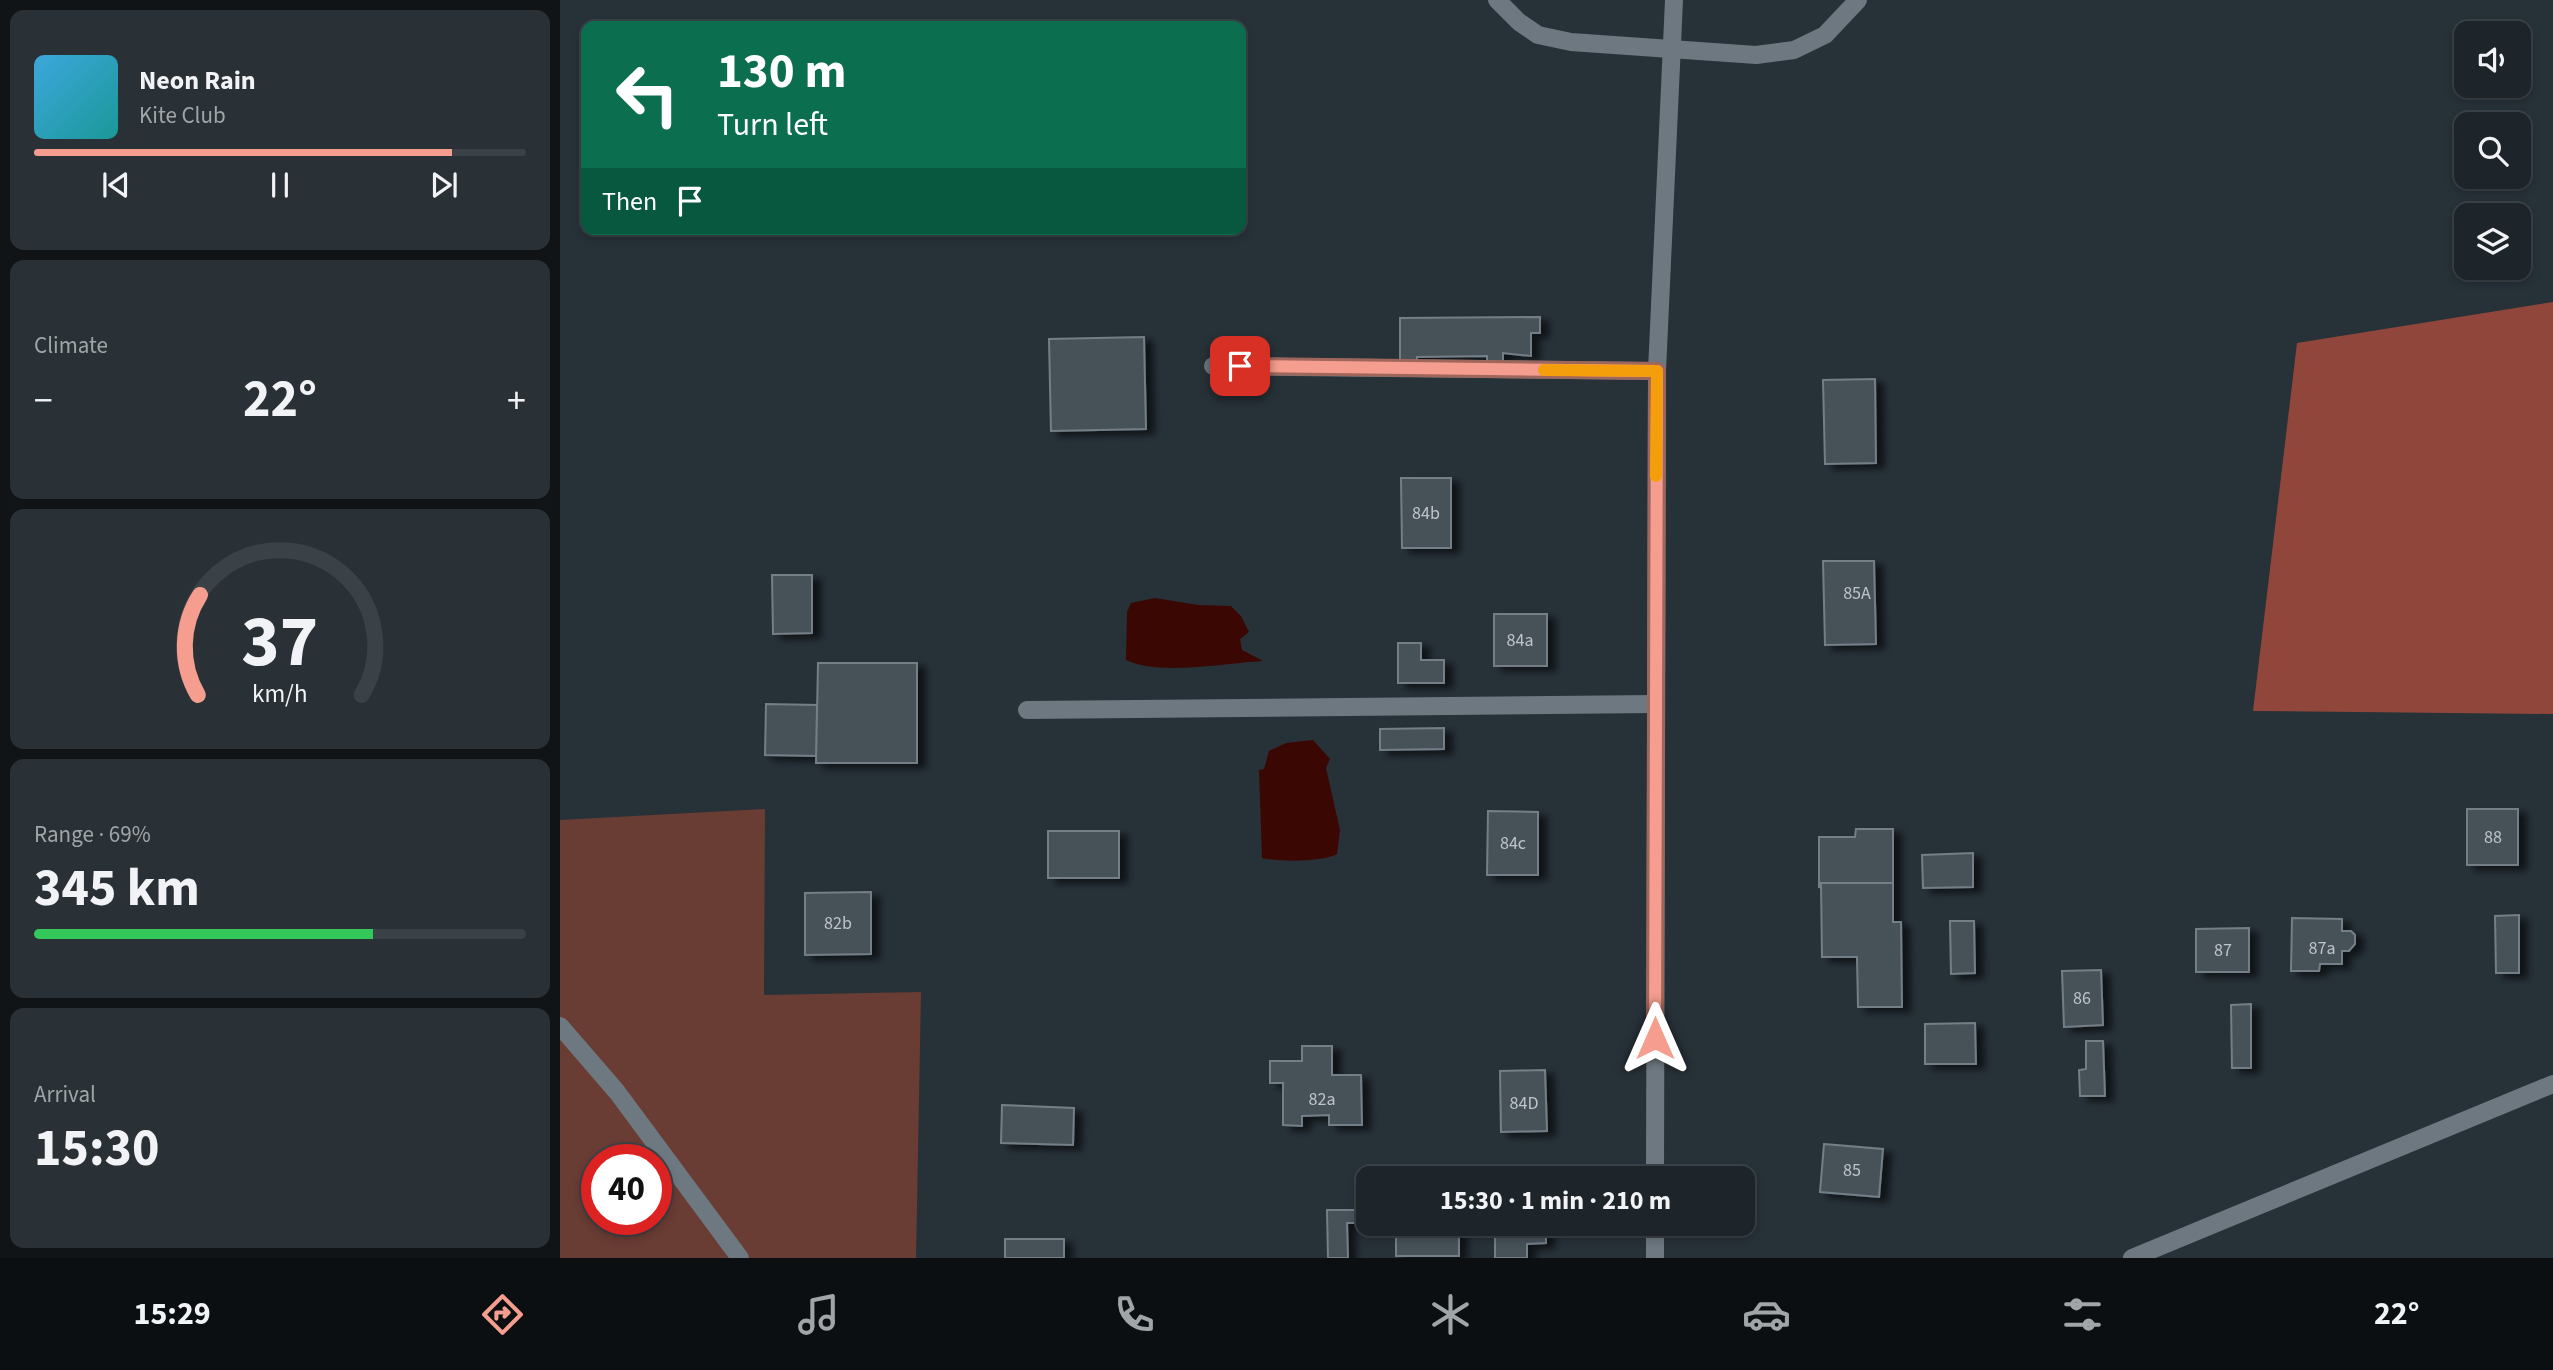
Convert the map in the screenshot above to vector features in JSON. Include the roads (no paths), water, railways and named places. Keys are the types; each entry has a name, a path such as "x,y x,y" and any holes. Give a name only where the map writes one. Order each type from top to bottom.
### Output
{"street":[{"path":"1497,0 1519,22 1538,35 1571,42 1756,55 1794,50 1825,35 1858,0"},
{"path":"1655,1166 1657,371 1674,0"},
{"path":"1213,366 1657,371"},
{"path":"1027,710 1655,704"},
{"path":"560,1026 617,1092 740,1258"},
{"path":"2132,1258 2160,1252 2553,1084"},
{"path":"1655,1236 1655,1258"}]}
